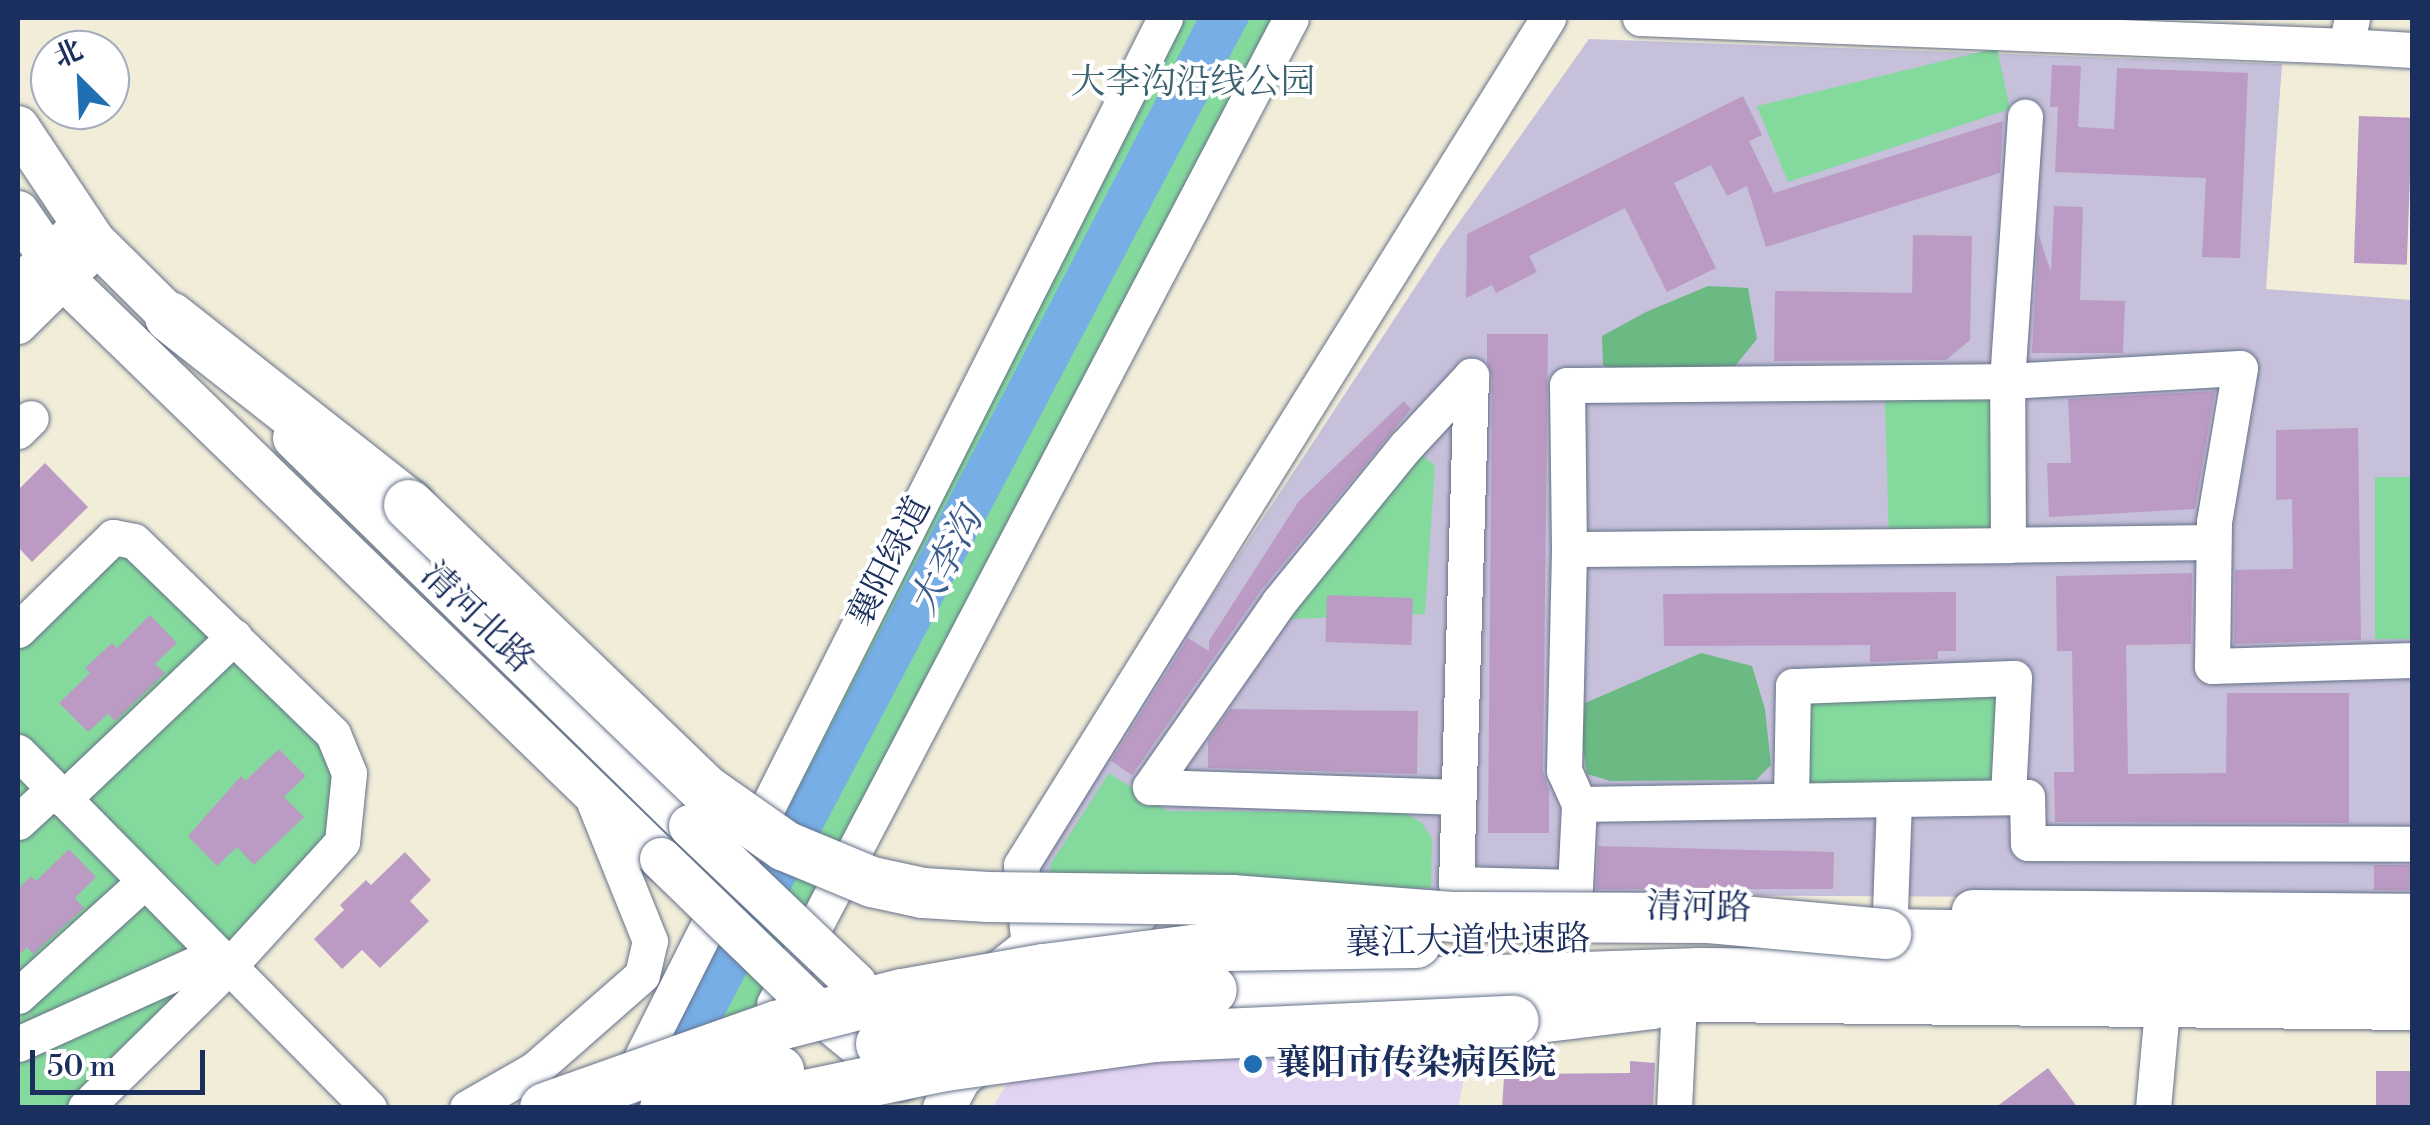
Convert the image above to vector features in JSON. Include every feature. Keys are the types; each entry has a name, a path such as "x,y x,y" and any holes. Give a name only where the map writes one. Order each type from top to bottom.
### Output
{"highway":[{"path":"170,316 409,505 705,790 784,846 872,882 923,893 1232,900 1455,917 1888,922"},
{"name":"襄江大道快速路","path":"545,1108 776,1026 902,994 1044,969 1223,946 1888,922 2412,942"},
{"name":"襄江大道快速路","path":"666,1108 855,1050 987,1022 1212,990 1700,973 2412,976"},
{"path":"744,1108 946,1066 1155,1037 1514,1020 1679,1001"}],"main road":[{"name":"清河北路","path":"18,127 90,234 690,826 856,984 927,1036 980,1062"},
{"name":"清河北路","path":"18,212 43,272 588,788 824,1017 894,1093 932,1108"},
{"name":"清河路","path":"894,1093 927,1036 969,996 1029,949 1085,922 1168,908 1888,922 2412,914"},
{"path":"944,1108 960,1078 1024,1026 1067,1005 1117,997 1319,994 2162,1009 2412,1009"}],"street":[{"name":"襄阳绿道","path":"616,1108 1166,18"},
{"path":"716,1108 830,904 1291,18"},
{"path":"1029,949 1021,865 1548,18"},
{"path":"1640,18 2349,32 2412,50"},
{"path":"2008,545 2007,381 2025,118"},
{"path":"18,326 43,272 90,234"},
{"path":"1458,797 1150,787 1278,602 1406,446 1471,376 1456,884 1575,886 1580,804 1564,771 1570,549 1568,384 2007,381 2240,368 2213,542 2212,666 2412,660"},
{"path":"18,630 113,537 134,540 334,734 349,774 342,842 223,960 85,1108"},
{"path":"1570,549 2213,542"},
{"path":"18,822 59,794 234,637"},
{"path":"1791,800 1793,686 2014,678 2008,797"},
{"path":"18,752 369,1108"},
{"path":"468,1108 536,1068 642,975 650,941 588,788"},
{"path":"1580,804 2027,796 2028,843 2412,844"},
{"path":"1888,922 1894,799"},
{"path":"18,996 145,881"},
{"path":"18,1044 223,960"},
{"path":"1674,1108 1679,1001"},
{"path":"2154,1108 2162,1009"}],"shaded area":[{"path":"1589,39 2282,64 2266,289 2412,300 2412,899 1038,892 1034,866 1443,245"},
{"name":"襄阳市传染病医院","path":"1476,1021 1458,1107 992,1108 1006,1085 1072,1043"}],"green space":[{"name":"大李沟沿线公园","path":"1165,18 1289,18 714,1107 616,1108"},
{"path":"1997,48 2010,109 1788,182 1757,106"},
{"path":"1708,286 1748,288 1757,339 1735,366 1618,373 1603,365 1602,336"},
{"path":"1984,393 1997,409 1999,532 1889,542 1885,399"},
{"path":"1421,454 1435,466 1425,614 1291,619 1279,602"},
{"path":"2375,477 2412,477 2412,639 2375,639"},
{"path":"113,537 333,734 342,842 85,1107 18,1108 18,630"},
{"path":"1701,653 1752,666 1765,709 1771,765 1756,780 1610,781 1587,774 1582,742 1585,703"},
{"path":"1979,680 2012,710 2009,769 1980,797 1819,800 1791,769 1793,715 1821,685"},
{"path":"1109,773 1168,811 1403,812 1421,822 1432,838 1431,888 1050,891 1050,865"}],"water":[{"name":"大李沟","path":"1198,18 1250,18 676,1107 633,1108"}],"building":[{"path":"2052,65 2081,66 2078,127 2114,129 2117,68 2248,73 2240,258 2202,257 2206,178 2055,172 2058,107 2050,107"},
{"path":"1743,96 1762,135 1749,141 1774,193 2003,121 2000,173 1766,247 1747,186 1727,196 1711,165 1674,183 1716,268 1667,292 1625,208 1529,256 1537,272 1496,293 1492,285 1466,298 1467,234"},
{"path":"2359,116 2412,118 2407,265 2354,263"},
{"path":"2054,206 2083,207 2080,300 2125,301 2123,353 2032,353 2038,233 2051,272"},
{"path":"1913,235 1972,236 1970,340 1946,360 1774,361 1775,291 1912,293"},
{"path":"1487,334 1548,334 1543,771 1549,789 1549,833 1488,833 1492,377 1487,363"},
{"path":"2215,391 2195,509 2049,517 2047,463 2071,463 2068,399"},
{"path":"1404,401 1411,409 1262,589 1132,775 1111,761 1188,638 1209,651 1209,641 1299,501"},
{"path":"2358,428 2361,640 2234,644 2235,570 2293,569 2292,499 2276,500 2276,430"},
{"path":"45,463 88,507 32,562 18,547 18,490"},
{"path":"2192,573 2191,644 2126,645 2128,774 2226,773 2227,693 2349,693 2349,823 2055,822 2054,772 2074,772 2072,651 2057,651 2056,576"},
{"path":"1956,592 1956,651 1938,651 1938,659 1870,662 1870,645 1664,646 1663,594"},
{"path":"1327,595 1413,598 1411,645 1325,642"},
{"path":"150,615 177,643 155,664 165,673 115,721 108,714 88,732 59,703 90,673 85,668 112,643 117,648"},
{"path":"1230,709 1418,711 1417,774 1208,768 1208,741"},
{"path":"279,749 306,776 284,797 304,817 254,865 237,847 217,866 188,836 241,776 245,781"},
{"path":"1598,846 1834,852 1833,889 1596,889"},
{"path":"69,849 96,877 75,898 84,908 33,954 27,947 18,956 18,889 31,876 36,881"},
{"path":"405,852 431,880 410,901 429,921 380,968 362,950 342,969 314,939 344,910 340,905 366,880 371,885"},
{"path":"2374,865 2412,865 2412,890 2374,890"},
{"path":"1630,1061 1655,1063 1653,1108 1502,1108 1505,1063 1532,1062 1530,1074 1630,1073"},
{"path":"2048,1068 2078,1108 1995,1108"},
{"path":"2376,1071 2412,1071 2412,1108 2376,1108"}],"place":[{"name":"襄阳市传染病医院","path":"1253,1064"}]}
